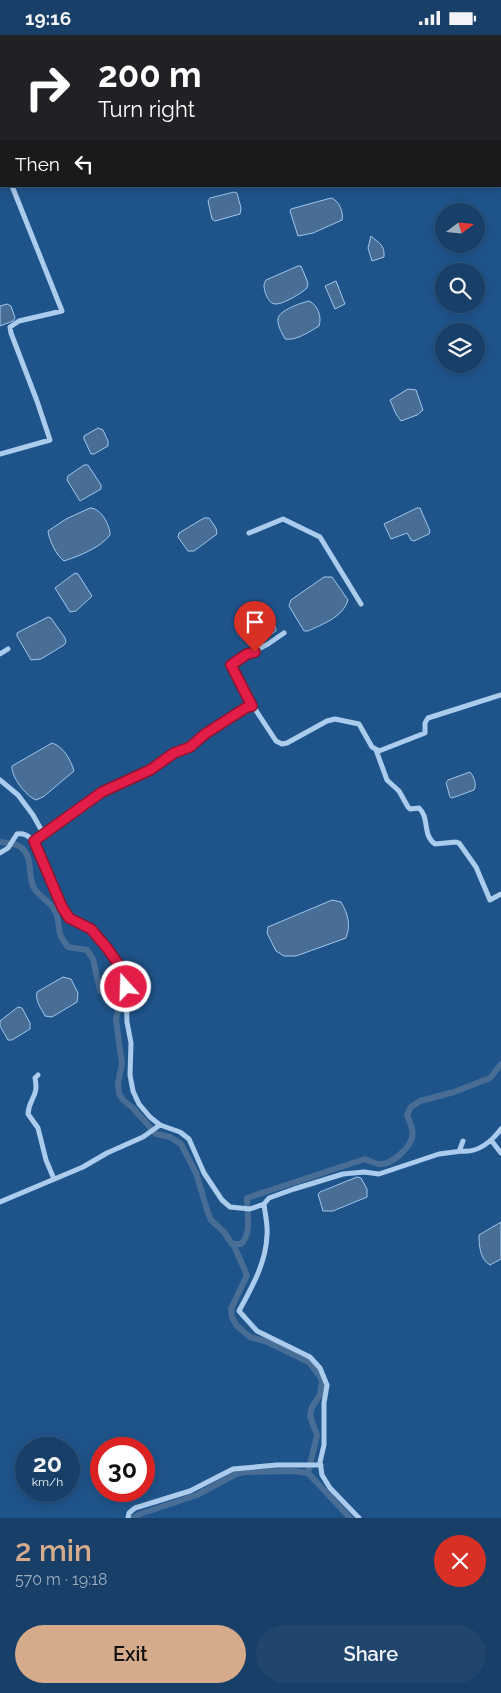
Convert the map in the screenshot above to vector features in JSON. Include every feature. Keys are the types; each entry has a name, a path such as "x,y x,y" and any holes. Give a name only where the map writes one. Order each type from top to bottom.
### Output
{"street":[{"path":"0,454 50,441 10,327 19,321 62,311 12,187"},
{"path":"249,533 283,519 320,537 361,604"},
{"path":"284,633 231,665 252,706 276,741 287,743 334,719 359,724 372,747 376,750 387,780 399,791 410,809 419,808 423,812 429,839 435,844 459,843 476,867 490,900 501,895"},
{"path":"0,654 8,649"},
{"path":"376,750 386,749 425,733 425,723 428,718 501,695"},
{"path":"34,841 102,792 150,770 174,753 190,747 205,734 247,707 252,706"},
{"path":"0,780 18,795 33,815 43,833"},
{"path":"0,853 8,848 17,834 23,833 34,841 62,907 69,918 91,929 123,971 126,987 127,1022 132,1043 130,1075 133,1091 139,1103 150,1117 160,1125 180,1132 189,1139 204,1173 222,1200 230,1207 247,1209 264,1204 269,1198 343,1173 379,1173 439,1155 476,1149 491,1140 501,1129"},
{"path":"38,1075 35,1078 37,1092 31,1102 28,1114 38,1128 46,1160 54,1179"},
{"path":"0,1202 83,1167 107,1153 142,1137 160,1125"},
{"path":"491,1140 501,1153"},
{"path":"462,1151 460,1149 463,1141"},
{"path":"264,1204 268,1234 264,1258 252,1288 239,1311 257,1331 310,1357 320,1368 327,1385 324,1403 322,1475 330,1488 359,1518"},
{"path":"128,1518 129,1513 135,1509 190,1491 233,1469 277,1465 321,1465"}],"water":[{"path":"234,192 237,193 241,208 240,214 215,221 212,219 208,201 210,198"},
{"path":"331,198 340,207 342,220 313,233 298,236 291,209"},
{"path":"371,236 380,244 384,253 384,257 372,261 368,248"},
{"path":"301,266 308,283 307,288 297,296 282,303 275,304 271,302 265,292 264,285 266,280"},
{"path":"336,281 345,304 335,309 325,286"},
{"path":"309,301 315,305 319,312 319,326 298,337 285,339 278,324 279,316 291,307"},
{"path":"7,304 11,306 15,318 13,321 0,326 0,306"},
{"path":"408,389 416,390 423,410 417,415 401,421 390,400"},
{"path":"98,428 103,430 108,446 91,454 84,436"},
{"path":"84,465 88,465 101,485 101,489 80,501 67,480 68,476"},
{"path":"90,508 98,511 104,518 110,535 95,548 64,561 53,547 48,531 66,519"},
{"path":"420,508 430,531 429,534 414,541 411,540 407,533 391,539 384,524"},
{"path":"204,518 209,518 216,528 217,534 194,551 188,551 178,537 179,533"},
{"path":"75,573 78,574 92,596 76,611 70,612 55,588"},
{"path":"324,577 332,577 348,600 342,611 332,619 320,626 304,631 289,606 291,600"},
{"path":"264,612 267,613 276,631 260,642 250,646 239,628 241,624"},
{"path":"48,617 51,618 66,642 41,659 31,660 17,633"},
{"path":"52,743 60,747 66,754 74,771 43,797 36,800 28,795 20,786 12,766"},
{"path":"470,772 475,781 474,790 452,798 450,797 446,783 448,780"},
{"path":"332,900 341,902 348,919 346,938 296,956 284,956 276,951 267,933 268,927"},
{"path":"63,977 71,979 78,993 77,1002 52,1017 45,1016 38,1001 37,992"},
{"path":"18,1007 22,1008 30,1023 30,1029 12,1040 8,1040 0,1026 0,1021"},
{"path":"357,1177 361,1178 367,1189 367,1197 333,1211 323,1211 318,1194 320,1192"},
{"path":"501,1222 501,1259 490,1265 482,1256 479,1235"}],"waterway":[{"path":"0,842 17,845 26,852 34,888 55,911 62,939 68,947 87,950 93,959 100,991 120,1003 116,1019 122,1064 118,1083 119,1093 123,1100 133,1108 156,1134 170,1137 181,1144 196,1173 211,1220 224,1232 232,1244 241,1244 247,1235 247,1198 365,1159 378,1164 390,1162 404,1151 412,1138 412,1129 407,1115 411,1107 420,1101 454,1092 490,1078 501,1064"},
{"path":"234,1246 247,1275 231,1309 236,1325 250,1337 265,1341 309,1362 321,1378 320,1395 312,1407 310,1416 317,1435 308,1473"},
{"path":"133,1518 197,1495 236,1474 245,1472 293,1471 308,1473 350,1518"}],"route":[{"path":"126,987 123,971 107,948 91,929 69,918 62,907 34,841 102,792 150,770 174,753 190,747 205,734 247,707 252,706 231,665 247,654 255,652"}]}
